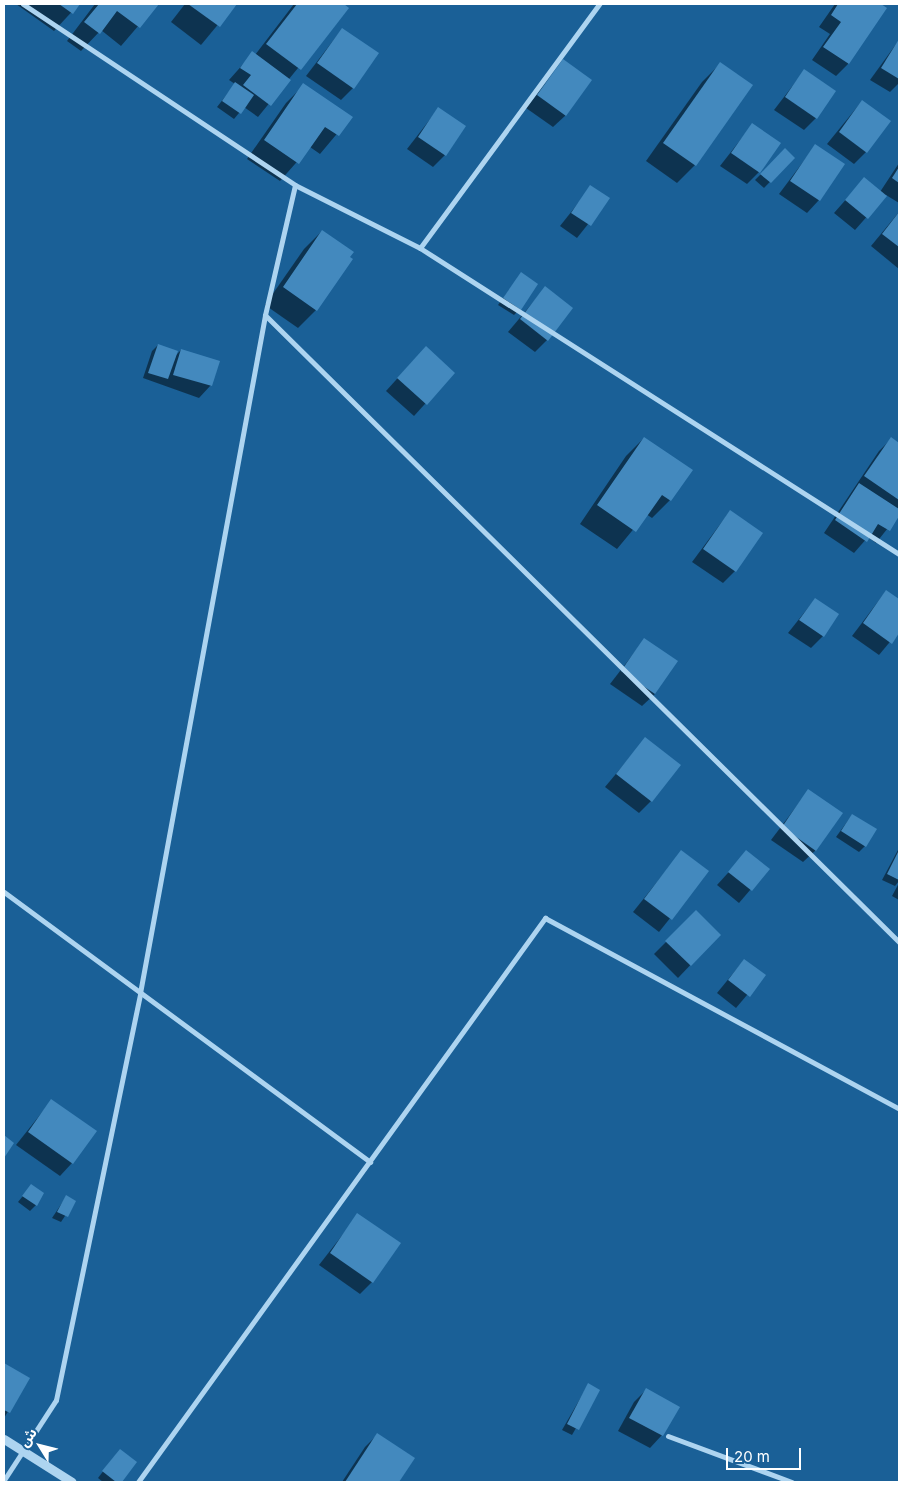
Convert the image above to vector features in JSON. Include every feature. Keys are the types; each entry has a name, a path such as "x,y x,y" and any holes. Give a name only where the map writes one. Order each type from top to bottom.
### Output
{"street":[{"path":"23,4 295,184 420,248 899,554"},
{"path":"420,248 598,4"},
{"path":"4,1480 56,1400 140,993 265,315 295,184"},
{"path":"265,315 899,942"},
{"path":"4,892 370,1162"},
{"path":"138,1482 545,918 899,1109"},
{"path":"668,1436 792,1482"},
{"path":"4,1439 72,1482"}],"building":[{"path":"59,4 80,4 73,14"},
{"path":"99,4 159,4 140,28 117,11 100,34 84,22"},
{"path":"188,4 237,4 220,27"},
{"path":"297,4 344,4 349,8 301,70 266,44"},
{"path":"838,4 881,4 887,8 849,64 823,47 841,22 831,15"},
{"path":"342,28 379,53 354,89 317,63"},
{"path":"899,39 899,79 881,68"},
{"path":"252,51 291,80 271,106 243,85 251,75 240,68"},
{"path":"563,59 592,80 566,116 537,95"},
{"path":"720,62 753,85 696,166 663,143"},
{"path":"804,69 836,91 817,119 785,97"},
{"path":"235,82 254,95 241,114 222,101"},
{"path":"303,83 353,117 339,136 325,127 299,164 264,140"},
{"path":"862,100 891,121 867,153 839,132"},
{"path":"438,107 466,126 446,156 418,137"},
{"path":"752,123 781,143 760,173 731,153"},
{"path":"815,144 845,164 820,201 790,181"},
{"path":"785,148 795,158 771,183 760,174"},
{"path":"899,167 899,183 892,178"},
{"path":"864,177 887,196 868,219 845,200"},
{"path":"590,185 610,198 591,226 571,213"},
{"path":"899,212 899,247 882,234"},
{"path":"322,230 354,252 350,257 353,259 317,311 283,287"},
{"path":"521,272 538,284 521,310 503,298"},
{"path":"545,286 573,308 548,341 520,319"},
{"path":"158,344 178,351 168,379 148,373"},
{"path":"426,346 455,373 427,405 397,378"},
{"path":"181,349 220,361 212,386 173,375"},
{"path":"644,437 693,470 671,501 662,495 636,532 597,505"},
{"path":"891,437 899,443 899,500 864,476"},
{"path":"859,483 899,509 899,516 890,531 878,524 867,542 835,520"},
{"path":"730,510 763,533 736,572 703,549"},
{"path":"886,590 899,599 899,633 892,644 863,623"},
{"path":"815,598 839,614 824,637 799,620"},
{"path":"644,638 678,661 655,694 621,671"},
{"path":"645,737 681,765 652,802 616,774"},
{"path":"808,789 843,813 816,851 782,827"},
{"path":"852,814 877,829 866,847 841,831"},
{"path":"681,850 709,871 672,920 644,899"},
{"path":"746,850 770,869 752,891 728,872"},
{"path":"899,850 899,880 887,874"},
{"path":"696,910 721,935 691,966 665,941"},
{"path":"744,959 766,975 750,997 728,980"},
{"path":"51,1099 97,1131 73,1164 28,1132"},
{"path":"4,1135 14,1143 4,1158"},
{"path":"31,1184 44,1193 37,1206 22,1196"},
{"path":"66,1195 76,1201 68,1217 57,1212"},
{"path":"357,1213 401,1243 373,1283 330,1253"},
{"path":"4,1363 30,1378 10,1413 4,1410"},
{"path":"588,1383 600,1390 579,1430 567,1424"},
{"path":"646,1388 680,1407 663,1436 629,1418"},
{"path":"377,1433 415,1458 399,1482 345,1482"},
{"path":"120,1449 137,1462 122,1482 116,1482 102,1471"}]}
